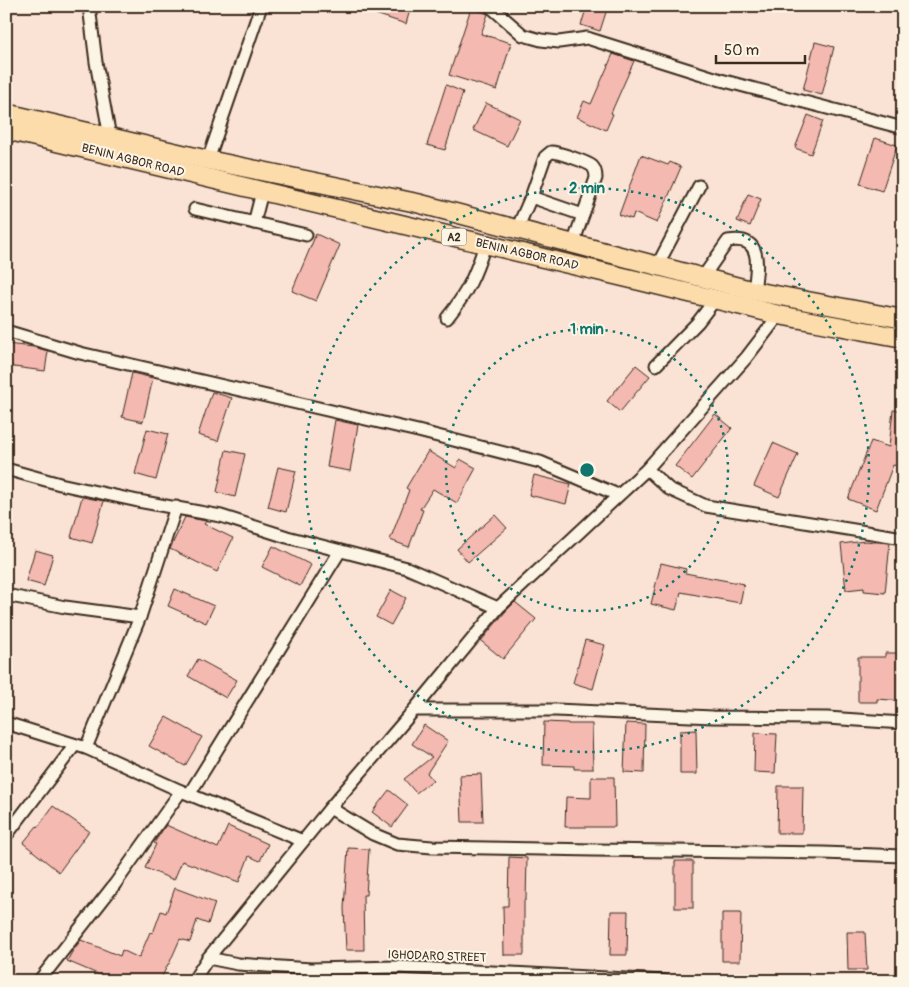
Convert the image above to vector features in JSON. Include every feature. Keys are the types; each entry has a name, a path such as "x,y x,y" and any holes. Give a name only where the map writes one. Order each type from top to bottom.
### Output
{"highway":[{"name":"BENIN AGBOR ROAD","path":"6,112 208,160 417,203 754,291 903,319"},
{"name":"BENIN AGBOR ROAD","path":"6,130 779,316 903,338"},
{"path":"411,227 417,203"}],"street":[{"path":"89,6 96,62 110,137"},
{"path":"208,160 261,6"},
{"path":"490,6 523,35 559,42 587,38 721,80 903,128"},
{"path":"517,229 545,157 551,152 558,152 592,166 596,178 573,244"},
{"path":"657,266 699,186"},
{"path":"254,222 262,192"},
{"path":"531,197 583,215"},
{"path":"195,208 306,235"},
{"path":"703,277 728,241 737,240 749,243 756,254 757,267 754,291"},
{"path":"448,318 464,297 472,282 485,244"},
{"path":"656,365 698,322 714,300"},
{"path":"193,981 208,958 330,808 498,608 647,469 746,358 779,316"},
{"path":"6,331 80,353 418,431 540,462 618,495"},
{"path":"6,469 60,484 221,516 287,537 407,568 498,608"},
{"path":"647,469 668,489 706,506 903,538"},
{"path":"6,836 80,747 140,617 176,507"},
{"path":"39,981 186,792 340,551"},
{"path":"6,595 65,607 140,617"},
{"path":"414,710 556,710 713,717 827,718 903,723"},
{"path":"6,723 80,747 303,842"},
{"path":"330,808 373,834 397,844 903,856"},
{"name":"IGHODARO STREET","path":"208,958 238,964 311,969 397,967 665,981"}],"building":[{"path":"357,6 411,6 406,24 357,8"},
{"path":"587,6 608,6 600,31 581,25"},
{"path":"471,8 488,14 481,34 511,43 497,90 449,75"},
{"path":"815,42 834,47 822,95 803,90"},
{"path":"613,54 634,61 611,113 613,114 606,130 577,117 584,101 591,104"},
{"path":"446,85 463,92 445,150 427,145"},
{"path":"486,103 520,119 507,146 473,130"},
{"path":"808,115 823,121 811,154 795,148"},
{"path":"875,138 897,145 882,191 860,184"},
{"path":"641,155 668,165 670,162 681,167 657,223 634,213 632,219 619,215"},
{"path":"748,194 761,199 750,226 737,221"},
{"path":"316,234 340,245 316,301 292,291"},
{"path":"6,344 34,347 48,351 45,371 6,366"},
{"path":"636,365 650,376 620,412 607,401"},
{"path":"132,373 153,378 143,422 122,417"},
{"path":"212,392 232,398 218,441 198,435"},
{"path":"893,410 903,411 903,467 893,465 876,510 848,499 871,441 889,447"},
{"path":"715,414 732,428 692,479 675,466"},
{"path":"335,420 358,425 350,471 327,467"},
{"path":"147,429 168,434 156,480 135,474"},
{"path":"773,443 798,454 779,497 754,486"},
{"path":"226,450 245,454 235,497 217,492"},
{"path":"428,451 456,468 460,459 476,468 457,503 433,489 420,509 423,510 409,547 390,540 409,490 406,488"},
{"path":"278,467 296,471 286,512 268,507"},
{"path":"534,475 571,484 566,504 529,495"},
{"path":"82,497 104,501 92,543 71,537"},
{"path":"495,515 507,528 468,562 457,549"},
{"path":"185,517 206,521 204,524 233,538 217,572 170,549"},
{"path":"865,541 890,543 885,593 864,591 864,588 846,590 841,544"},
{"path":"273,546 311,565 300,586 262,567"},
{"path":"35,550 53,555 44,586 26,581"},
{"path":"661,563 686,569 685,573 744,584 740,603 681,592 676,610 651,604"},
{"path":"175,589 214,606 206,623 168,606"},
{"path":"391,590 406,598 391,625 376,617"},
{"path":"515,602 536,619 503,659 481,641"},
{"path":"585,640 605,645 593,689 573,683"},
{"path":"885,653 903,653 903,701 877,699 877,702 858,702 858,657 885,657"},
{"path":"198,659 237,680 226,698 188,676"},
{"path":"166,717 202,737 185,766 149,746"},
{"path":"544,722 592,724 593,769 574,769 574,766 543,765"},
{"path":"626,723 645,724 644,773 624,772"},
{"path":"424,725 448,741 427,773 433,780 416,793 404,779 432,757 412,744"},
{"path":"696,730 697,774 680,774 680,731"},
{"path":"755,733 777,734 775,773 754,772"},
{"path":"481,774 483,822 462,822 460,775"},
{"path":"591,777 614,777 615,827 565,827 566,797 591,798"},
{"path":"778,786 803,786 802,833 777,833"},
{"path":"389,790 408,805 392,827 372,812"},
{"path":"53,806 89,831 59,872 23,843 38,827"},
{"path":"166,825 218,848 228,826 268,844 260,861 249,856 239,882 182,861 174,880 145,868 156,844 154,843"},
{"path":"348,848 369,849 366,895 363,895 364,950 346,950 344,908"},
{"path":"509,857 527,858 526,900 524,900 524,955 504,955 503,906 508,906"},
{"path":"675,861 693,861 693,908 675,908"},
{"path":"175,888 215,903 208,924 197,920 190,942 180,939 160,981 114,981 67,961 81,940 120,956 122,950 139,958 150,932 153,933 161,911 166,913"},
{"path":"611,911 628,911 627,955 610,955"},
{"path":"722,913 741,913 740,961 722,961"},
{"path":"847,932 865,932 867,970 848,970"}]}
